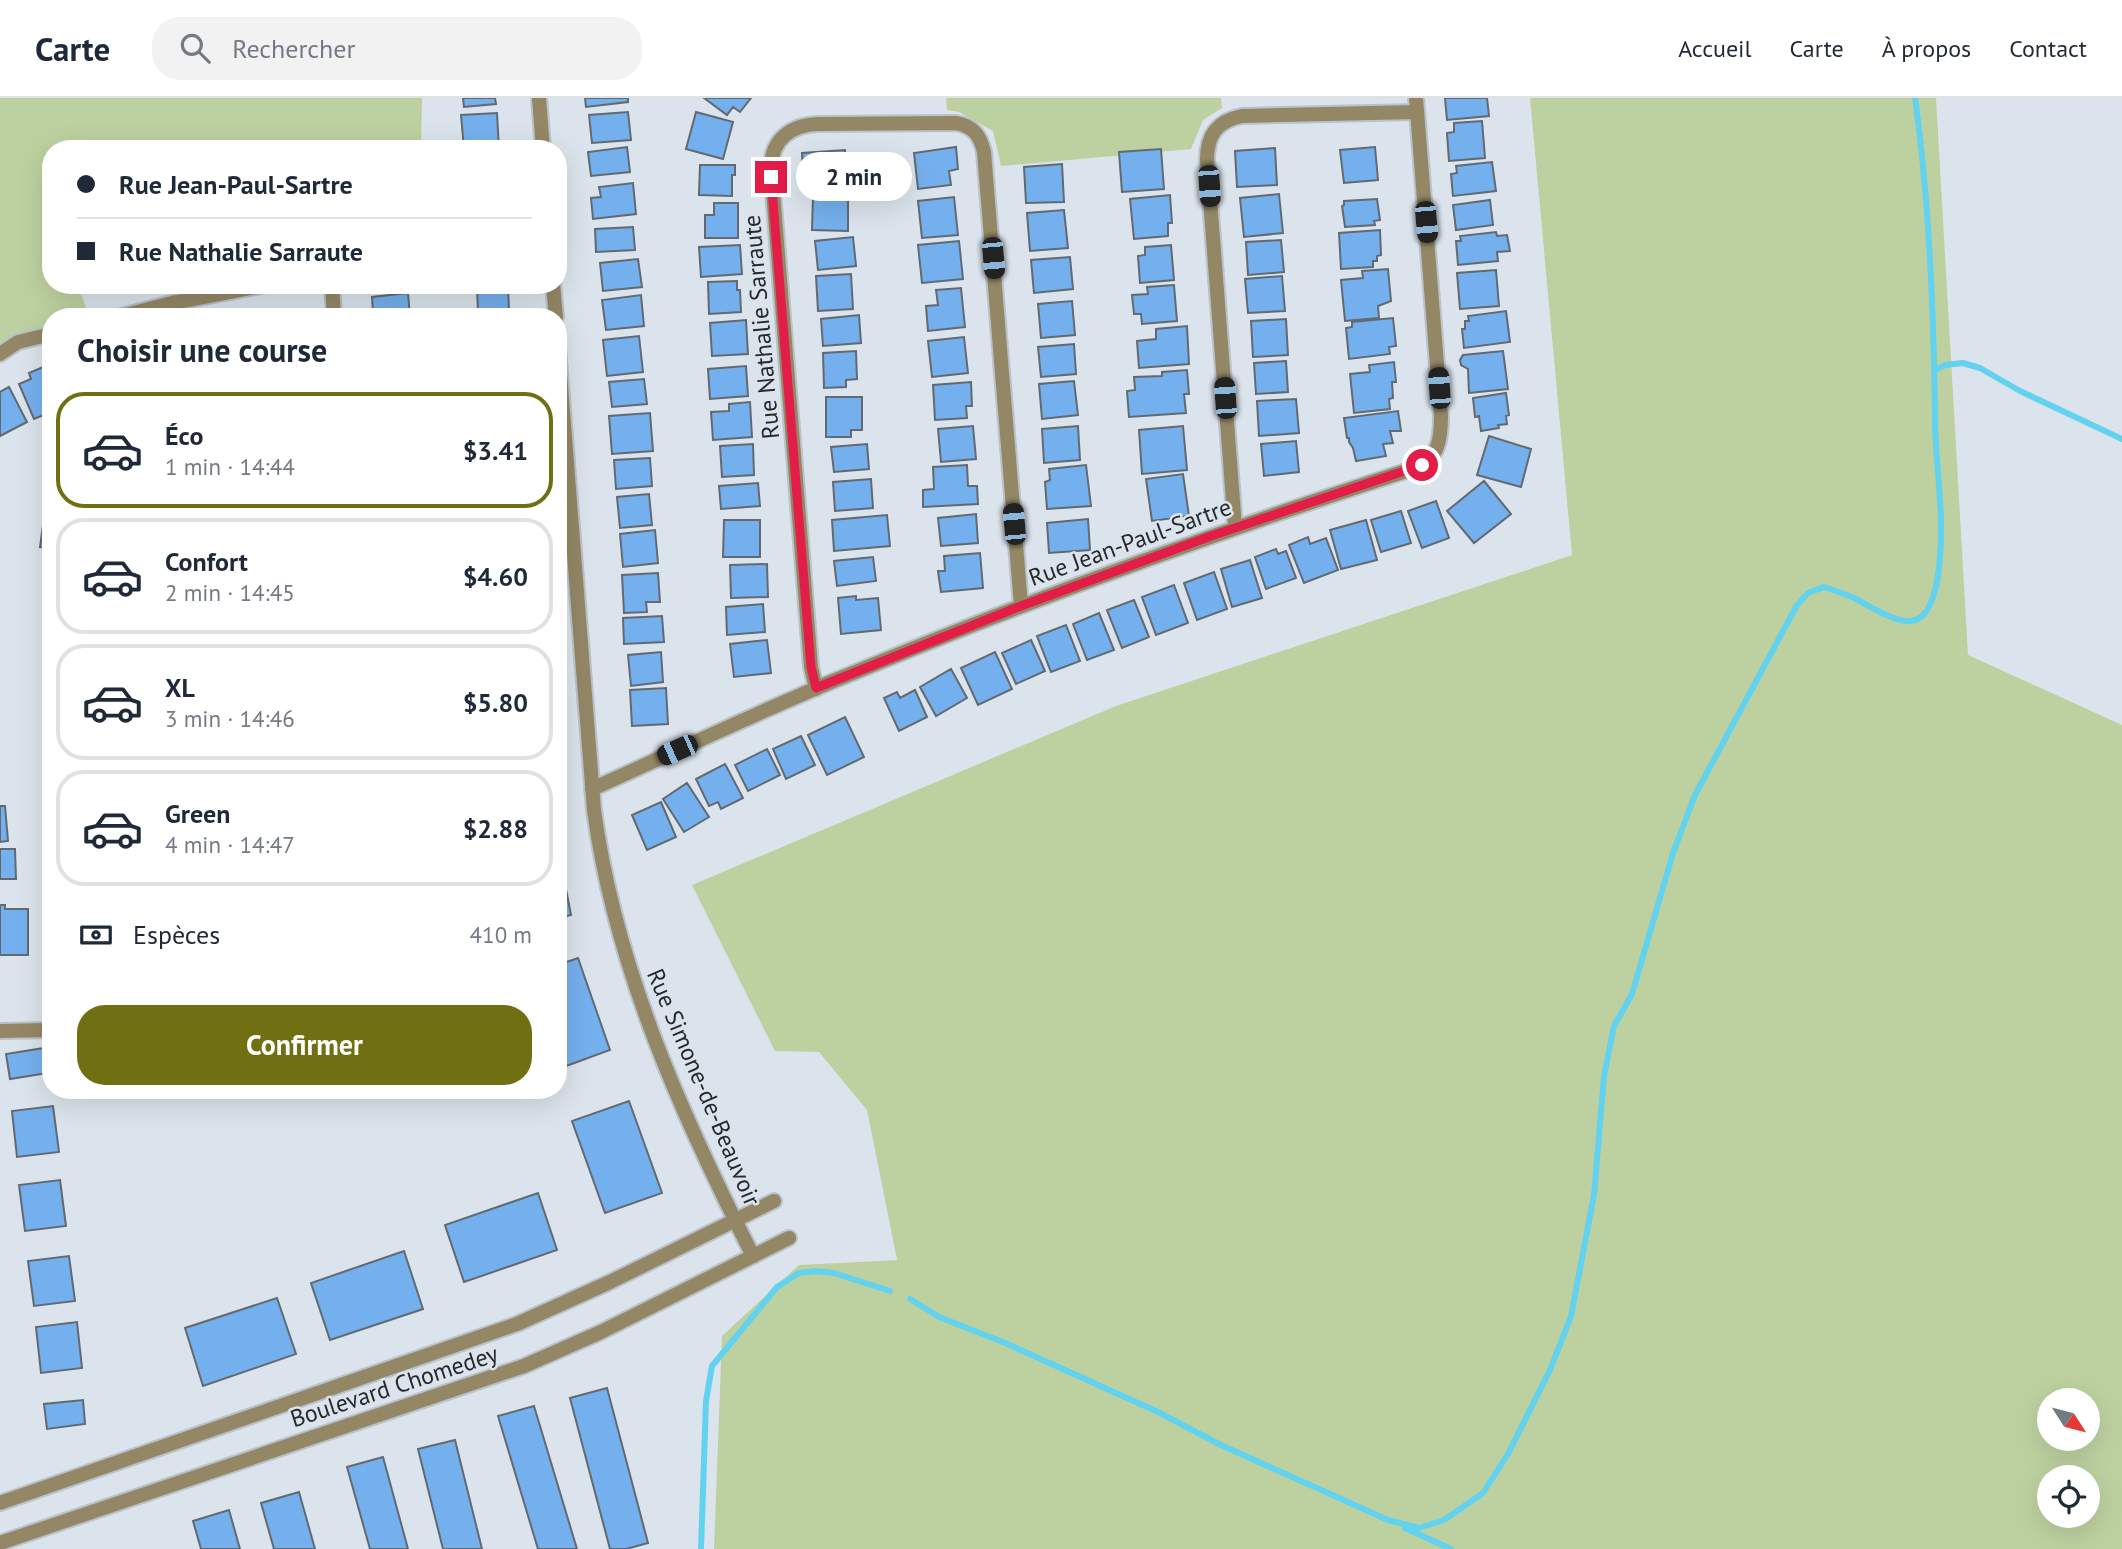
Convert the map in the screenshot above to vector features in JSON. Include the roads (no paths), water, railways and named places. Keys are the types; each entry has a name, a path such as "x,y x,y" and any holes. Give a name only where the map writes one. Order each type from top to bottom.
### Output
{"street":[{"path":"538,98 541,140"},
{"path":"1235,527 1208,160 1210,138 1219,124 1242,116 1416,105"},
{"name":"Rue Jean-Paul-Sartre","path":"592,789 816,688 1021,606 1235,527 1415,468 1428,461 1437,448 1441,416 1416,105"},
{"name":"Rue Nathalie Sarraute","path":"816,688 811,667 771,167 779,141 798,127 956,123 974,130 980,137 986,166 1021,606"},
{"path":"153,308 219,294"},
{"path":"0,354 18,342 42,336"},
{"name":"Rue Simone-de-Beauvoir","path":"567,465 592,789 600,859 640,999 662,1057 753,1256"},
{"path":"0,1031 42,1030"},
{"name":"Boulevard Chomedey","path":"0,1503 517,1324 610,1282 774,1201"},
{"name":"Boulevard Chomedey","path":"0,1543 524,1366 601,1332 789,1238"}],"waterway":[{"path":"910,1299 939,1317 1003,1342 1158,1412 1221,1445 1388,1520 1419,1528 1444,1520 1483,1493 1508,1454 1550,1370 1571,1316 1594,1195 1604,1076 1614,1026 1632,994 1673,853 1695,795 1797,605 1808,593 1824,587 1894,618 1911,621 1923,615 1933,596 1941,549 1941,513 1930,260 1915,98"},
{"path":"1936,370 1945,365 1963,363 1980,368 2020,391 2122,439"},
{"path":"701,1549 706,1401 712,1366 777,1287 799,1273 834,1273 890,1291"},
{"path":"1405,1528 1451,1549"}]}
